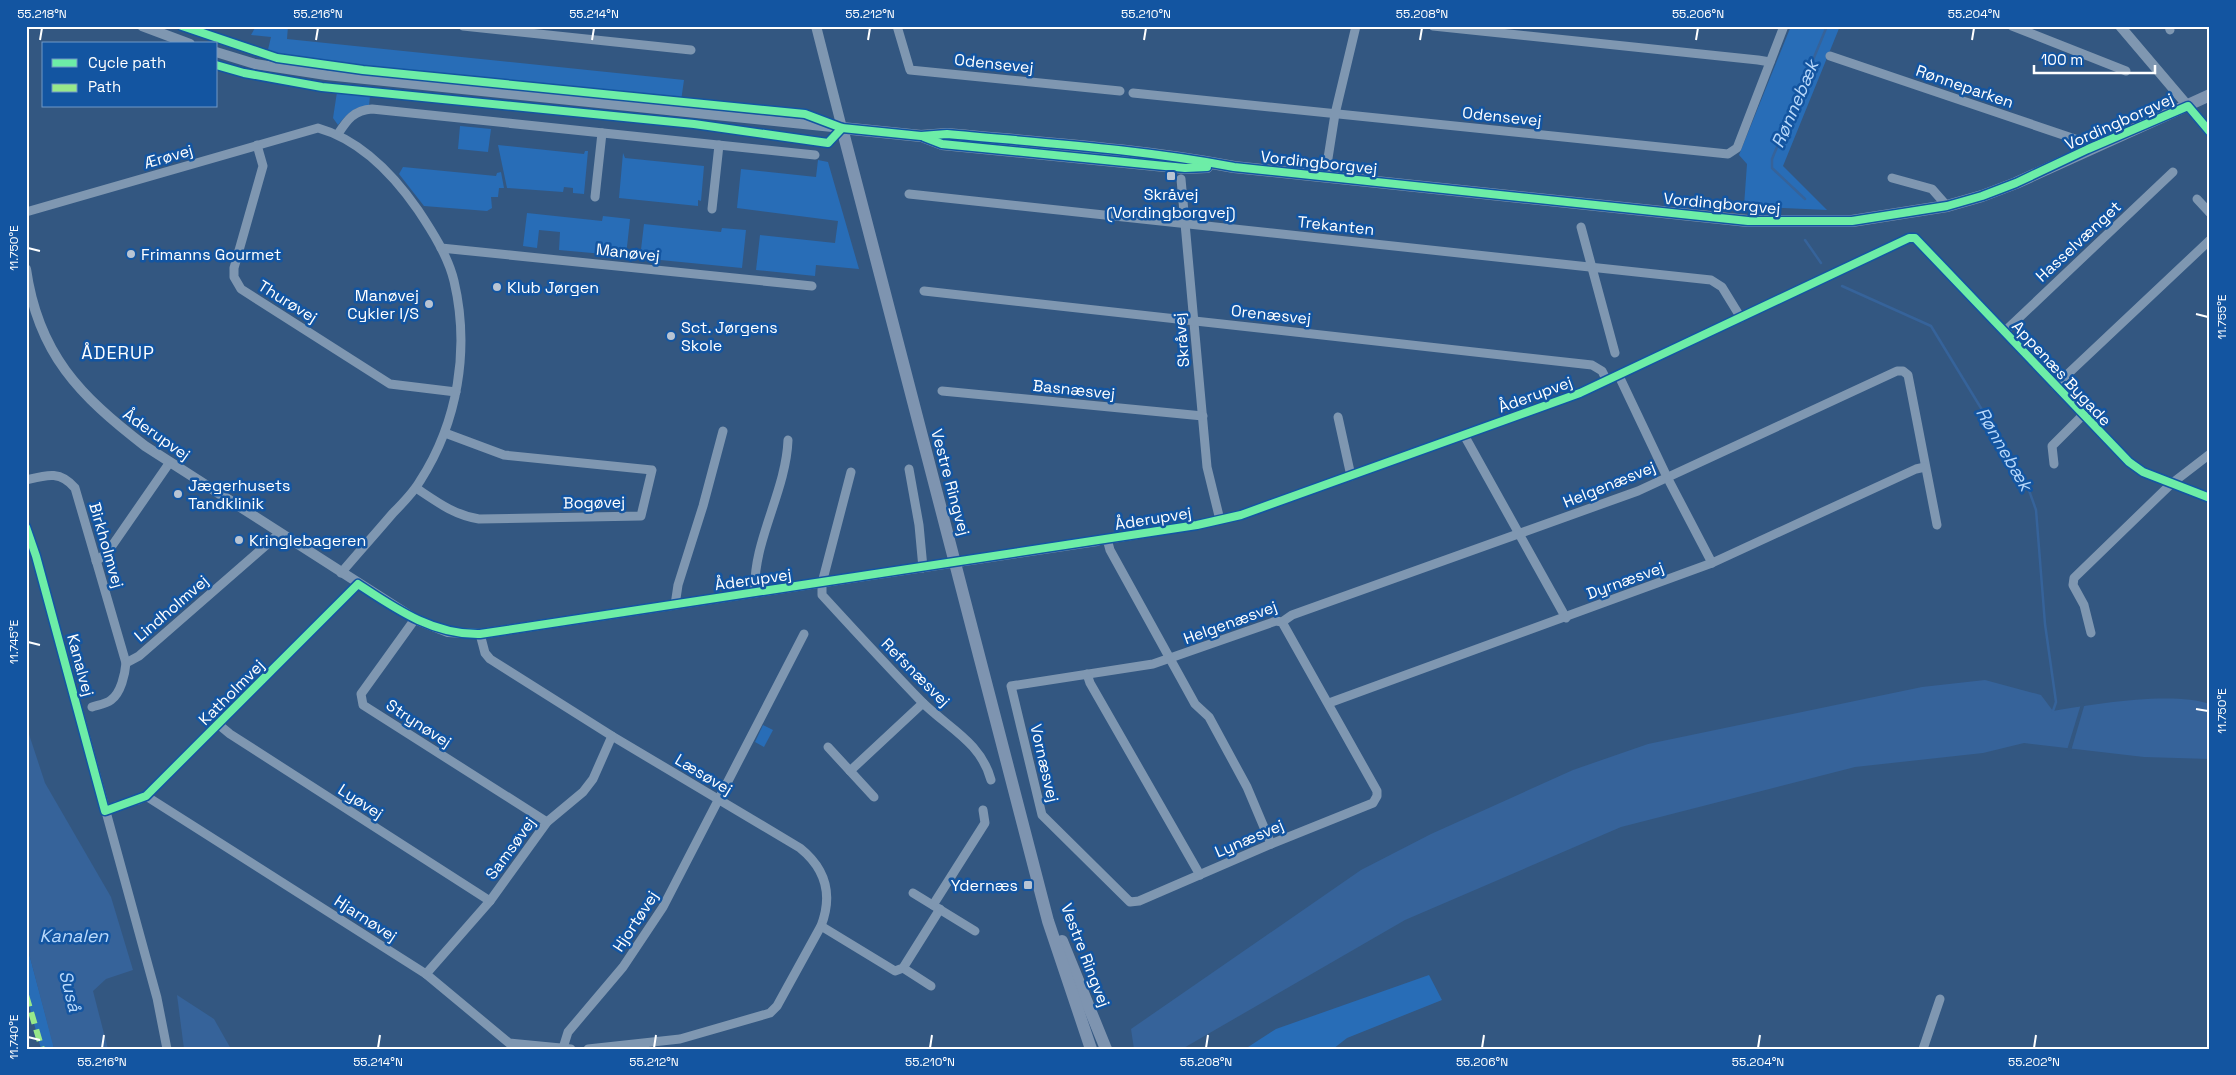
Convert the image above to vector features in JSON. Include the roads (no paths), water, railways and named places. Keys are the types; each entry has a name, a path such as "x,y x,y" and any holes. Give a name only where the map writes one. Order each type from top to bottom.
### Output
{"main road":[{"name":"Vordingborgvej","path":"842,128 921,136 942,144 1185,168 1234,167 1748,221 1852,222 1947,206 2016,183 2088,149 2188,106 2210,94"},
{"name":"Vestre Ringvej","path":"842,128 1061,964 1091,1049"},
{"name":"Vestre Ringvej","path":"1037,873 1082,994 1106,1049"}],"street":[{"path":"142,26 185,42"},
{"path":"463,26 519,29 691,50"},
{"path":"816,26 842,128"},
{"name":"Odensevej","path":"897,26 910,70 1120,91"},
{"path":"1325,177 1335,114 1356,26"},
{"path":"1433,26 1770,62"},
{"name":"Odensevej","path":"1133,93 1728,154 1737,148 1784,26"},
{"path":"2012,26 2126,70"},
{"path":"2120,26 2210,132"},
{"name":"Vordingborgvej","path":"218,53 255,64 326,75 842,128"},
{"name":"Rønneparken","path":"1830,56 2078,140 2088,149"},
{"path":"341,573 416,488 445,433 456,392 461,348 459,312 453,279 441,248 422,216 399,184 372,157 338,134 354,114 362,110 372,110 815,155"},
{"name":"Ærøvej","path":"26,212 318,128 338,134"},
{"path":"595,197 602,133"},
{"name":"Thurøvej","path":"258,145 263,166 234,268 234,277 241,289 390,384 456,392"},
{"path":"712,208 718,145"},
{"name":"Hasselvænget","path":"2004,332 2173,172"},
{"path":"1892,178 1932,189 1947,206"},
{"name":"Skråvej","path":"1181,179 1207,467 1220,520"},
{"name":"Trekanten","path":"909,194 1711,280 1722,287 1741,318"},
{"path":"2197,199 2210,213"},
{"path":"1581,228 1614,353"},
{"name":"Åderupvej","path":"26,269 30,293 39,322 59,362 74,384 113,421 170,462 415,619 448,632 480,634 923,568 1197,525 1241,515 1464,435 1607,381 1883,250 1909,238 1914,238"},
{"name":"Appenæs Bygade","path":"1914,238 2129,462 2143,472 2210,498"},
{"path":"2055,386 2210,240"},
{"name":"Manøvej","path":"441,248 812,286"},
{"name":"Orenæsvej","path":"924,290 1592,365 1602,371 1607,381"},
{"name":"Helgenæsvej","path":"1011,686 1169,660 1276,621 1282,622 1292,615 1630,494 1897,371 1903,371 1908,375 1937,525"},
{"path":"1619,376 1667,477 1712,563"},
{"name":"Basnæsvej","path":"942,391 1203,416"},
{"path":"2054,464 2052,446 2083,415"},
{"path":"1338,417 1351,476"},
{"path":"675,604 678,585 703,506 723,431"},
{"name":"Bogøvej","path":"416,488 448,510 465,517 480,519 641,516 652,470 504,455 445,433"},
{"path":"1464,435 1566,618"},
{"path":"756,593 754,574 784,475 788,440"},
{"path":"2091,633 2084,606 2073,585 2074,578 2171,484 2210,454"},
{"path":"96,561 107,553 170,462"},
{"name":"Dyrnæsvej","path":"1329,703 1566,618 1712,563 1925,467"},
{"path":"909,469 919,526 923,568"},
{"path":"822,583 851,472"},
{"name":"Birkholmvej","path":"26,480 50,474 68,480 75,488 126,663"},
{"name":"Kanalvej","path":"26,527 36,556 157,998 167,1049"},
{"name":"Lindholmvej","path":"92,707 110,701 116,696 125,673 126,663 139,656 280,533"},
{"path":"1102,540 1110,550 1169,660"},
{"name":"Refsnæsvej","path":"822,583 822,595 923,703 976,749 985,761 991,780"},
{"name":"Katholmvej","path":"116,806 146,796 358,584"},
{"name":"Strynøvej","path":"415,619 361,694 363,705 547,822"},
{"path":"1282,622 1329,703"},
{"name":"Læsøvej","path":"480,634 485,653 490,659 612,736 800,848 811,857 820,869 828,896 826,912 821,926 778,1006 770,1013 680,1039 588,1049"},
{"name":"Hjortøvej","path":"564,1048 568,1032 623,968 654,922 804,634"},
{"name":"Helgenæsvej","path":"1169,660 1195,704 1209,717 1247,787 1271,844"},
{"path":"1087,674 1090,683 1200,875"},
{"name":"Vornæsvej","path":"1011,686 1042,815 1130,902"},
{"path":"850,772 923,703"},
{"name":"Lynæsvej","path":"1130,902 1139,901 1271,844 1373,803 1377,796 1377,791 1329,703"},
{"name":"Lyøvej","path":"218,724 230,734 490,901"},
{"name":"Samsøvej","path":"426,974 490,901 547,822 583,792 592,779 612,736"},
{"path":"828,747 874,797"},
{"name":"Hjarnøvej","path":"146,796 426,974 509,1042 572,1049"},
{"path":"821,926 895,971 903,968 985,823 983,810"},
{"path":"913,893 975,931"},
{"path":"903,968 931,986"},
{"path":"1923,1049 1940,999"}],"water":[{"path":"1985,680 2041,695 2053,711 2111,702 2154,699 2194,700 2210,704 2210,759 2144,757 2024,743 1983,753 1855,767 1621,827 1405,920 1182,1049 1134,1049 1131,1029 1361,870 1431,834 1573,770 1648,744 1922,687"},
{"name":"Kanalen","path":"26,725 45,783 111,897 133,970 106,979 93,991 108,1049 54,1049 26,942"},
{"path":"177,995 214,1019 231,1049 184,1049"}],"waterway":[{"name":"Rønnebæk","path":"1805,199 1772,168 1772,159 1827,26"},
{"name":"Rønnebæk","path":"1805,240 1821,263"},
{"name":"Rønnebæk","path":"1842,286 1931,326 2026,482 2036,510 2045,624 2056,702 2053,711"}],"place":[{"name":"Skråvej (Vordingborgvej)","path":"1171,176"},
{"name":"Frimanns Gourmet","path":"131,254"},
{"name":"Klub Jørgen","path":"497,287"},
{"name":"Manøvej Cykler I/S","path":"429,304"},
{"name":"Sct. Jørgens Skole","path":"671,336"},
{"name":"Jægerhusets Tandklinik","path":"178,494"},
{"name":"Kringlebageren","path":"239,540"},
{"name":"Ydernæs","path":"1028,885"}],"district":[{"name":"ÅDERUP","path":"118,353"}],"water label":[{"name":"Suså","path":"70,991"}]}
